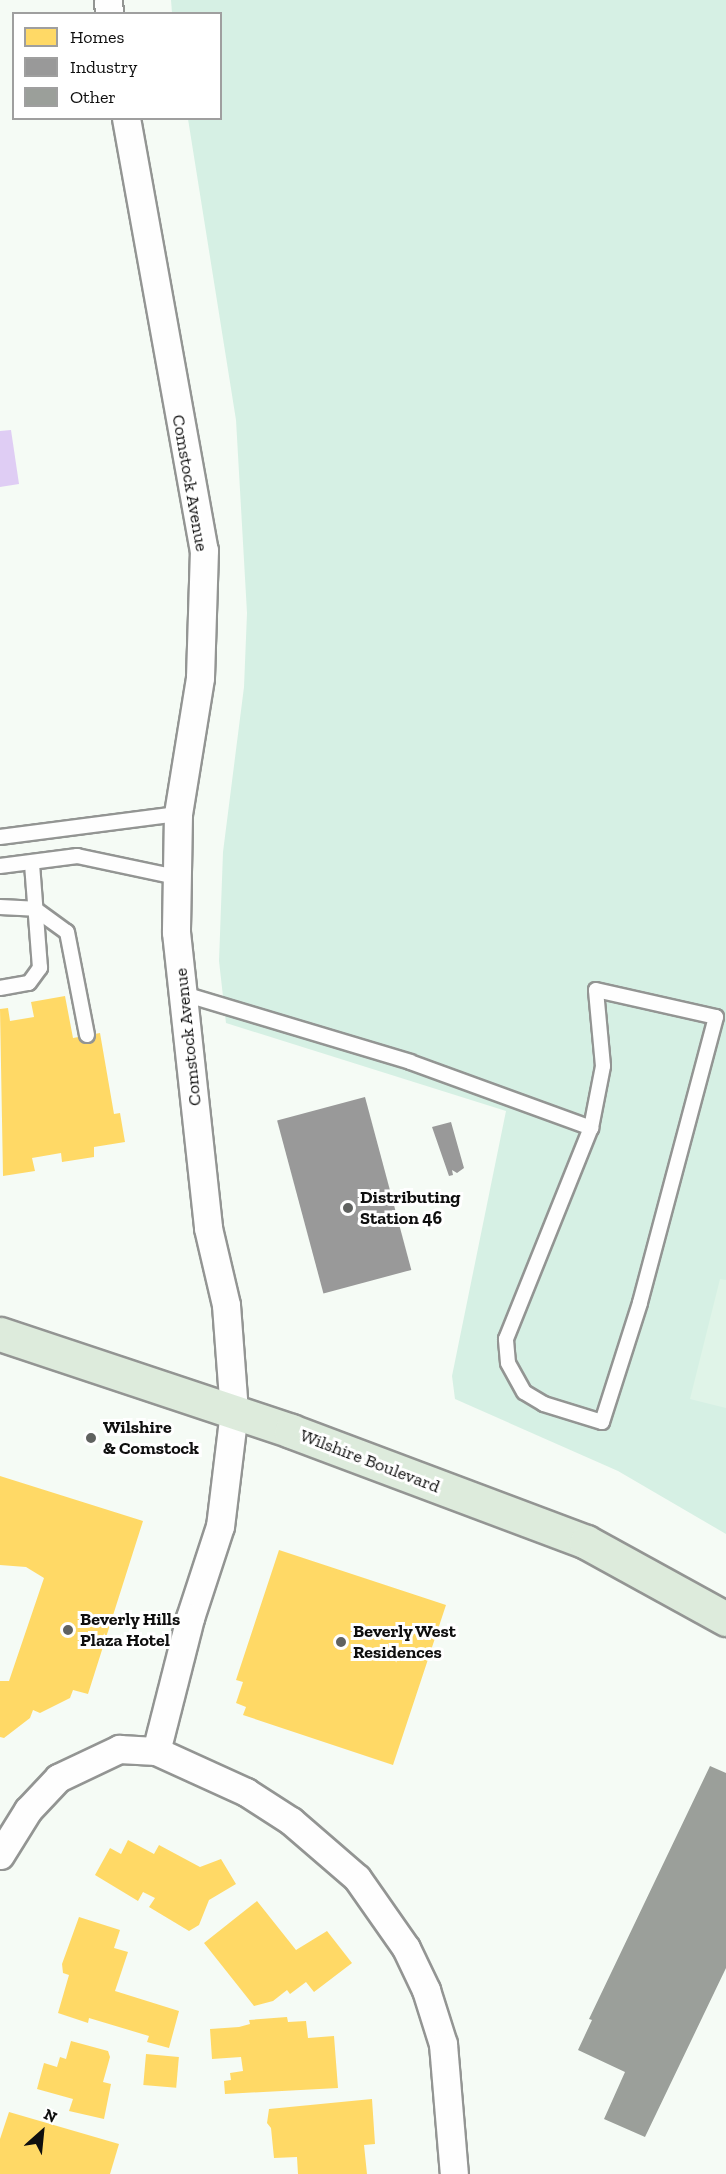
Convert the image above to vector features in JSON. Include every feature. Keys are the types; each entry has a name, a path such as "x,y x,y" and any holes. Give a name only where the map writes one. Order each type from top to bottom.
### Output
{"main road":[{"name":"Wilshire Boulevard","path":"0,1334 234,1411 586,1542 726,1619"}],"street":[{"name":"Comstock Avenue","path":"126,120 204,550 200,678 178,814 176,932 208,1228 226,1305 234,1411 220,1527 190,1618 156,1751"},
{"path":"0,1855 7,1828 58,1778 88,1760 118,1749 156,1751 246,1792 291,1821 357,1878 384,1912 426,1990 443,2044 454,2174"}],"lane":[{"path":"0,837 178,814"},
{"path":"0,866 77,856 177,877"},
{"path":"0,988 29,983 40,968 32,863"},
{"path":"0,907 35,909 67,932 87,1035"},
{"path":"596,990 716,1017 666,1209 602,1422 544,1404 524,1392 508,1363 506,1339 591,1128 603,1066 596,990"},
{"path":"184,994 410,1062 591,1128"}],"green space":[{"path":"171,0 726,0 726,1534 618,1471 455,1399 452,1376 506,1111 226,1023 219,961 223,852 244,687 247,613 236,420 188,120 222,120 222,12 172,12"},
{"path":"720,1279 726,1280 726,1408 690,1399"}],"shaded area":[{"path":"11,430 19,484 0,487 0,431"}],"building: Homes":[{"path":"65,996 73,1038 100,1033 114,1114 120,1113 125,1142 94,1147 94,1157 62,1162 61,1153 32,1158 35,1171 3,1176 0,1009 8,1008 10,1021 34,1017 31,1002"},
{"name":"Beverly Hills Plaza Hotel","path":"0,1476 143,1521 88,1694 73,1690 70,1698 40,1713 33,1710 30,1718 4,1738 0,1737 0,1681 9,1681 44,1578 26,1567 0,1565"},
{"name":"Beverly West Residences","path":"279,1550 446,1605 393,1765 243,1715 246,1707 236,1703 243,1682 236,1680"},
{"path":"128,1840 154,1854 159,1845 200,1867 221,1859 236,1884 209,1900 199,1925 189,1931 149,1907 155,1898 143,1892 138,1901 95,1875 110,1848 121,1854"},
{"path":"257,1901 296,1950 327,1931 352,1963 314,1992 306,1982 290,1994 287,1990 273,2001 254,2006 204,1943"},
{"path":"79,1917 120,1930 114,1948 128,1952 115,1991 179,2011 169,2048 147,2042 149,2036 89,2018 88,2023 58,2013 69,1975 63,1973 62,1964"},
{"path":"287,2017 288,2022 306,2021 308,2038 334,2036 338,2088 225,2094 224,2081 231,2080 230,2073 243,2071 241,2057 212,2059 210,2029 239,2027 250,2024 249,2020"},
{"path":"71,2041 108,2051 110,2057 103,2082 111,2084 104,2119 69,2111 73,2099 37,2089 44,2063 57,2067 60,2057 66,2059"},
{"path":"146,2054 179,2057 176,2088 143,2085"},
{"path":"372,2099 375,2144 364,2145 367,2174 298,2174 297,2157 274,2158 271,2128 267,2123 269,2109"},
{"path":"9,2112 119,2144 110,2174 0,2174 0,2139"}],"building: Industry":[{"name":"Distributing Station 46","path":"365,1097 411,1270 323,1293 277,1121"},
{"path":"451,1122 464,1168 457,1173 452,1170 453,1175 449,1176 432,1127"}],"building: Other":[{"path":"710,1766 726,1773 726,1968 645,2137 604,2119 625,2072 578,2050 592,2020 589,2019"}],"place":[{"name":"Distributing Station 46","path":"348,1208"},
{"name":"Wilshire & Comstock","path":"91,1438"},
{"name":"Beverly Hills Plaza Hotel","path":"68,1630"},
{"name":"Beverly West Residences","path":"341,1642"}]}
